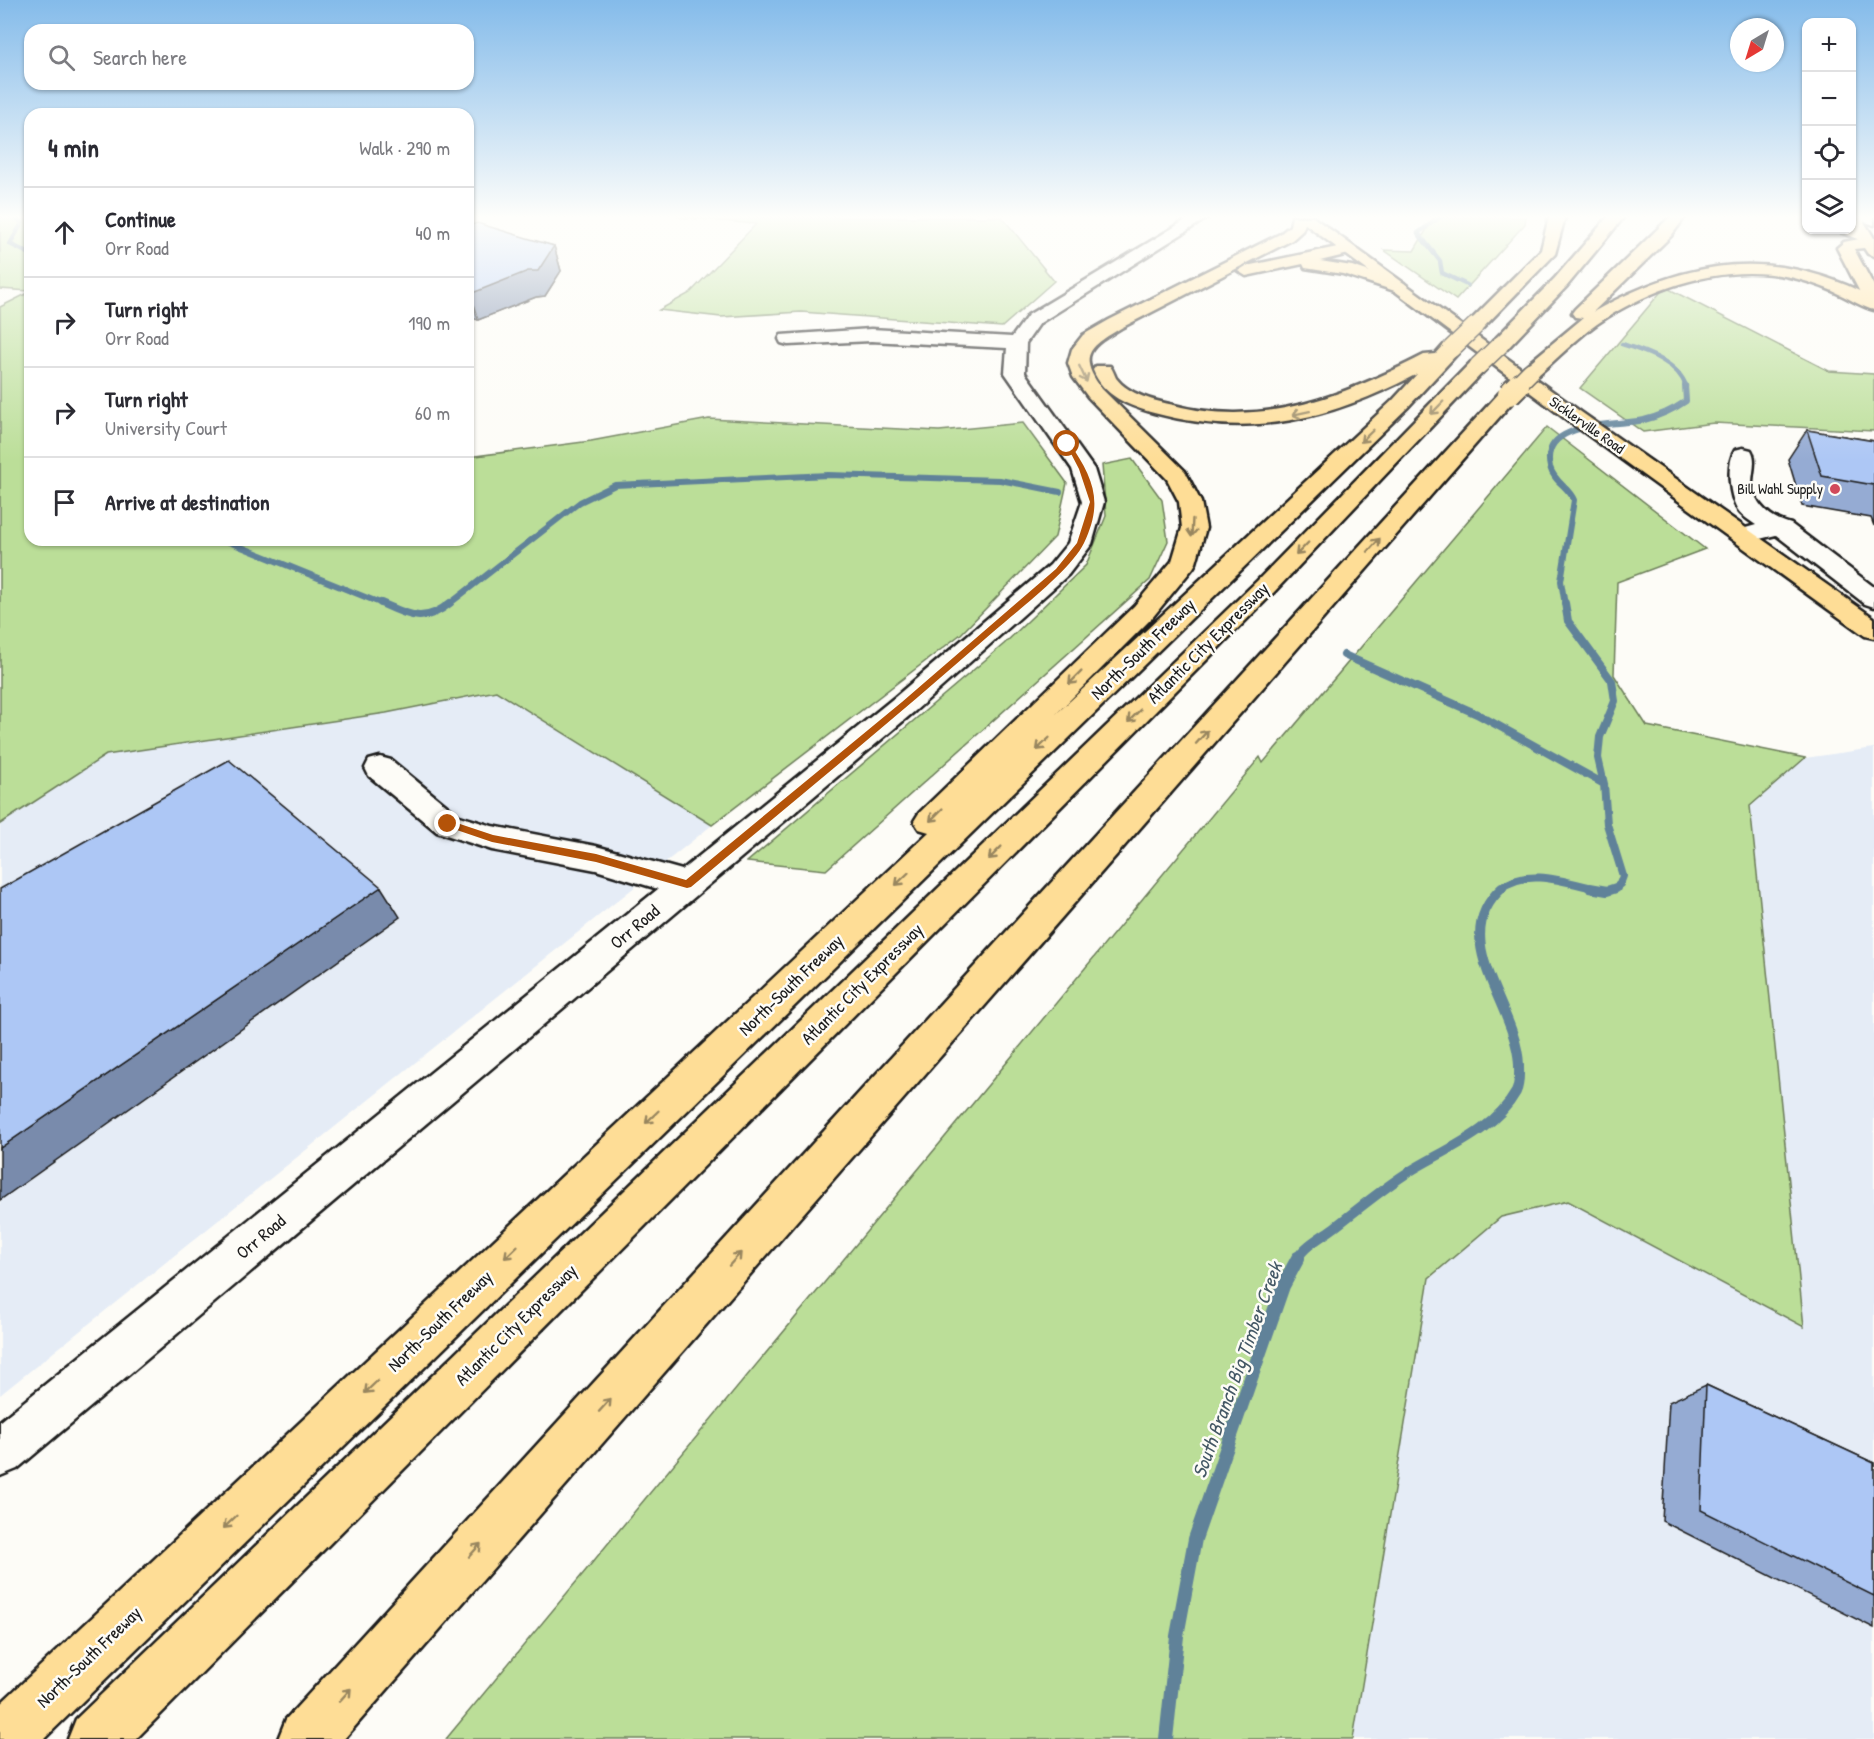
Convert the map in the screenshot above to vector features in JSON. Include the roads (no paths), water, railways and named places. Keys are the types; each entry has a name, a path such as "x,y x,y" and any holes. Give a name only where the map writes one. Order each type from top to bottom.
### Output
{"main road":[{"path":"694,1077 802,953 883,867 1143,612 1184,563 1194,528 1190,502 1177,476 1095,393 1083,377 1078,363 1081,349 1090,339 1115,324 1175,298"},
{"path":"1195,298 1118,339 1106,348 1101,355 1104,377 1118,390 1142,403 1174,414 1211,419 1249,420 1285,416 1346,400 1476,353"},
{"name":"Sicklerville Road","path":"1413,298 1743,536 1871,624"},
{"name":"North-South Freeway","path":"4,1739 1392,412 1476,353 1474,326 1502,298"},
{"name":"Atlantic City Expressway","path":"96,1739 1266,586 1476,353 1542,298"},
{"path":"306,1739 1531,371 1593,298"},
{"path":"1589,304 1595,298"},
{"path":"1531,371 1590,322 1632,298"}],"street":[{"path":"788,339 871,335 1017,343 1034,319 1068,298"},
{"name":"Orr Road","path":"0,1452 905,704 1059,570 1080,544 1093,502 1083,469 1015,373 1017,343"},
{"path":"1743,455 1741,484 1748,508 1774,528"},
{"path":"1743,536 1774,528 1783,529 1874,599"},
{"path":"380,768 448,824 492,838 596,858 687,884"}],"waterway":[{"name":"South Branch Big Timber Creek","path":"1622,344 1650,354 1668,364 1682,377 1686,386"},
{"name":"South Branch Big Timber Creek","path":"1565,605 1561,581 1574,500 1552,472 1550,452 1556,441 1582,428 1644,420 1671,410 1686,401 1685,385"},
{"path":"448,605 580,502 615,485 828,475 1000,480 1060,492"},
{"path":"239,546 385,605"},
{"path":"381,603 416,616 432,614 450,603"},
{"name":"South Branch Big Timber Creek","path":"1565,603 1568,621 1612,681 1615,701 1600,737 1598,758 1604,784"},
{"path":"1344,655 1477,714 1604,784"},
{"name":"South Branch Big Timber Creek","path":"1604,784 1607,824 1623,876 1620,884 1615,888"},
{"name":"South Branch Big Timber Creek","path":"1500,889 1510,882 1534,877 1559,880 1596,889"},
{"name":"South Branch Big Timber Creek","path":"1297,1259 1309,1245 1395,1181 1480,1130 1494,1119 1516,1092 1519,1082 1519,1065 1515,1043 1488,974 1482,951 1480,929 1486,908 1502,888"},
{"name":"South Branch Big Timber Creek","path":"1590,888 1607,891 1615,888"},
{"name":"South Branch Big Timber Creek","path":"1166,1739 1177,1636 1195,1539 1283,1286 1298,1258"}],"place":[{"name":"Bill Wahl Supply","path":"1835,489"}]}
